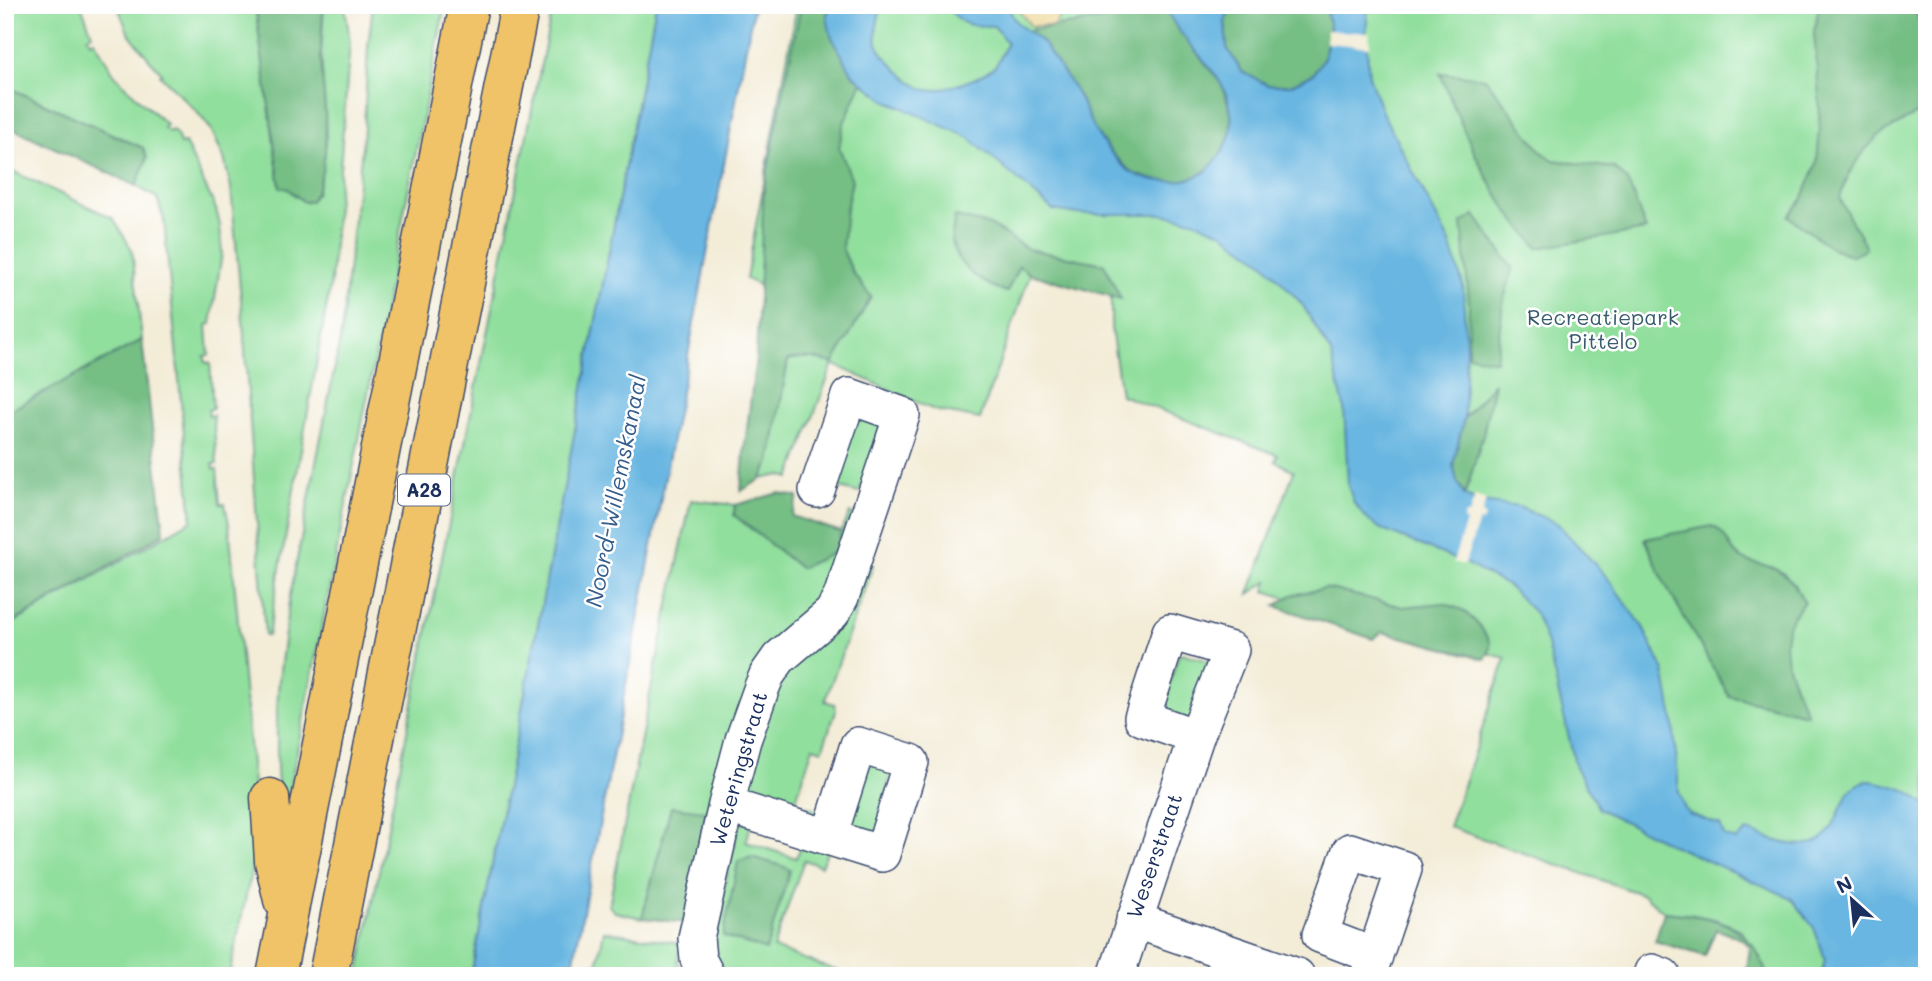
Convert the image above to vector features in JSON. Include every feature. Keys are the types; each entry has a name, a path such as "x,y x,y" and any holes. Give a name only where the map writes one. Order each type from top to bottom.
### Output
{"highway":[{"name":"A28","path":"276,976 469,5"},
{"name":"A28","path":"328,976 520,5"},
{"name":"A28","path":"270,798 274,861 287,919"}],"street":[{"name":"Weteringstraat","path":"708,976 698,959 696,938 743,740 767,675 779,658 832,613 841,597 902,415 849,396 806,487 870,510"},
{"name":"Weserstraat","path":"1116,976 1196,737"},
{"path":"726,805 829,837"},
{"path":"1134,920 1297,976"},
{"path":"1651,976 1652,972 1663,976"}],"green space":[{"path":"11,5 81,5 92,34 87,37 90,42 94,40 114,74 167,125 164,128 177,135 180,144 185,143 216,209 220,226 222,253 211,324 207,325 209,355 204,356 206,363 210,363 213,408 208,410 209,416 213,415 217,464 213,464 214,469 217,469 220,504 225,504 229,524 258,840 229,976 5,976 5,628 192,520 164,220 157,198 136,186 147,158 143,148 5,86 5,16"},
{"path":"117,5 255,5 280,186 288,188 296,197 316,194 323,163 326,140 321,53 324,5 345,5 350,43 331,281 268,636 265,636 231,188 224,158 211,129 160,75 162,73 128,32"},
{"path":"255,5 324,5 321,55 325,149 323,168 311,201 304,202 288,189 280,187"},
{"path":"373,5 445,5 284,817 280,816 277,770 279,679 289,601 341,335 364,129"},
{"path":"553,5 656,5 471,976 358,976"},
{"name":"Recreatiepark Pittelo","path":"797,5 1926,5 1927,976 1767,976 1764,965 1741,930 1718,920 1664,912 1644,895 1449,827 1506,658 1352,619 1265,591 1268,581 1249,594 1294,471 1275,461 1278,455 1121,395 1111,328 1111,292 1022,268 1030,274 980,419 934,410 833,364 790,478 780,475 761,479 770,462 788,360 810,358 833,363 852,329 746,279"},
{"path":"801,5 829,5 827,17 853,75 862,82 844,123 839,147 852,180 842,248 853,273 871,297 833,364 810,358 788,360 770,462 761,479 741,491 756,358 764,188"},
{"path":"1117,5 1165,5 1175,25 1221,83 1231,112 1231,133 1222,155 1202,175 1180,181 1157,181 1132,173 1095,131 1078,95 1024,31 1100,20 1116,9"},
{"path":"1232,5 1325,5 1330,28 1324,58 1312,75 1291,85 1268,85 1242,72 1227,48 1225,21"},
{"path":"1819,5 1911,5 1927,32 1927,108 1878,136 1849,174 1840,197 1866,248 1852,256 1830,247 1788,216 1802,200 1817,163 1820,127 1814,32"},
{"path":"1440,73 1485,78 1541,151 1553,160 1614,168 1627,180 1646,230 1538,248 1507,210 1487,177"},
{"path":"5,86 143,148 147,158 136,186 5,125"},
{"path":"5,168 113,218 132,250 142,340 5,413"},
{"path":"1475,215 1513,269 1503,302 1496,361 1468,355 1469,302 1462,223"},
{"path":"955,217 990,225 1028,249 1104,264 1121,299 1030,274 1019,266 1007,292 989,284 972,274 958,259 952,240"},
{"path":"142,340 164,533 5,627 5,413"},
{"path":"1494,383 1483,435 1465,495 1457,481 1453,465 1464,418"},
{"path":"856,417 884,419 859,493 840,488 835,482"},
{"path":"779,493 798,497 792,516 841,532 836,552 800,568 734,515 735,505"},
{"path":"691,500 735,505 734,515 836,552 850,513 854,516 834,587 767,659 687,923 706,812 671,807 642,918 615,912 609,906"},
{"path":"1712,526 1721,532 1741,558 1774,568 1788,577 1804,601 1789,624 1785,647 1789,670 1807,714 1729,696 1664,582 1645,539"},
{"path":"865,562 873,565 825,701 835,704 836,711 822,750 813,747 795,803 827,813 824,819 748,794 745,785 776,682"},
{"path":"1326,588 1403,607 1443,603 1463,610 1479,625 1490,642 1490,650 1485,659 1382,632 1373,639 1275,606 1292,595"},
{"path":"1182,653 1210,662 1190,721 1162,710 1178,656"},
{"path":"869,764 892,767 878,835 848,831"},
{"path":"671,807 706,811 687,923 642,918"},
{"path":"752,821 746,842 796,858 803,841 828,850 821,866 804,860 773,948 851,976 724,976 710,950 739,824"},
{"path":"752,857 790,870 766,950 723,936 738,861"},
{"path":"1664,912 1714,920 1741,933 1760,958 1767,976 1744,976 1750,948 1744,940 1716,929 1705,956 1655,941"},
{"path":"604,931 680,943 678,963 688,976 636,976 625,965 622,976 595,976"}],"sand":[{"path":"1019,5 1066,5 1054,26 1031,26 1020,12"}],"water":[{"name":"Noord-Willemskanaal","path":"656,5 754,5 571,976 471,976"},
{"path":"829,5 883,5 877,29 877,43 880,48 907,78 922,88 935,90 973,79 989,71 998,62 1007,43 994,26 966,24 946,5 1008,5 1015,21 1046,47 1106,147 1128,170 1137,175 1169,181 1195,177 1208,169 1227,144 1232,122 1221,83 1181,33 1165,5 1232,5 1225,21 1227,48 1242,72 1268,85 1291,85 1312,75 1324,58 1330,28 1325,5 1368,5 1366,34 1369,76 1382,112 1450,243 1463,285 1466,348 1464,418 1453,465 1464,495 1482,502 1519,507 1557,523 1606,576 1643,627 1664,671 1673,719 1679,792 1685,809 1690,814 1720,825 1724,836 1736,840 1748,831 1784,843 1803,845 1820,840 1827,834 1852,789 1860,783 1871,781 1897,787 1913,794 1927,806 1927,976 1821,976 1825,959 1814,928 1791,898 1599,809 1576,768 1547,644 1535,613 1508,586 1467,564 1383,530 1369,521 1354,503 1348,485 1344,407 1331,353 1302,304 1264,263 1223,233 1193,220 1162,214 1078,214 1053,210 968,137 885,100 853,75 831,36 827,17"}],"pier":[{"path":"1327,30 1369,33 1370,47 1326,43"},
{"path":"1475,496 1486,500 1482,514 1485,516 1483,522 1479,521 1464,565 1453,562 1466,522 1463,521 1465,514 1469,515"}]}
